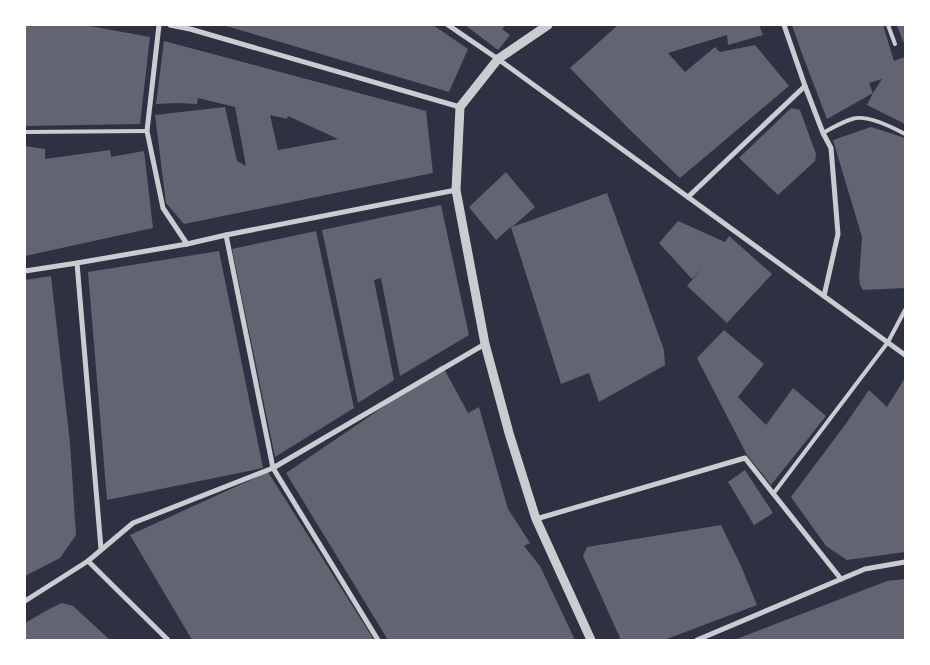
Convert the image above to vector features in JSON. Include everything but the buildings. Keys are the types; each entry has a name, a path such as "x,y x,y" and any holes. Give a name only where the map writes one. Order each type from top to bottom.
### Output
{"street":[{"path":"159,25 147,131 163,208 187,244"},
{"path":"170,25 190,27 460,107"},
{"path":"448,25 688,196 905,355"},
{"path":"548,25 498,59 460,107 456,190 484,344 509,433 536,519 591,640"},
{"path":"784,25 804,86 830,148 838,234 824,296"},
{"path":"688,196 804,86"},
{"path":"25,271 187,244 456,190"},
{"path":"226,235 274,468 378,640"},
{"path":"77,263 101,549"},
{"path":"25,601 88,561 133,523 274,468 484,344"},
{"path":"536,519 745,458 840,579"},
{"path":"88,561 168,640"},
{"path":"697,640 865,569 905,562"}],"lane":[{"path":"888,25 895,44"},
{"path":"823,133 853,118 866,118 905,134"},
{"path":"25,132 147,131"},
{"path":"773,494 888,342 905,310"}]}
